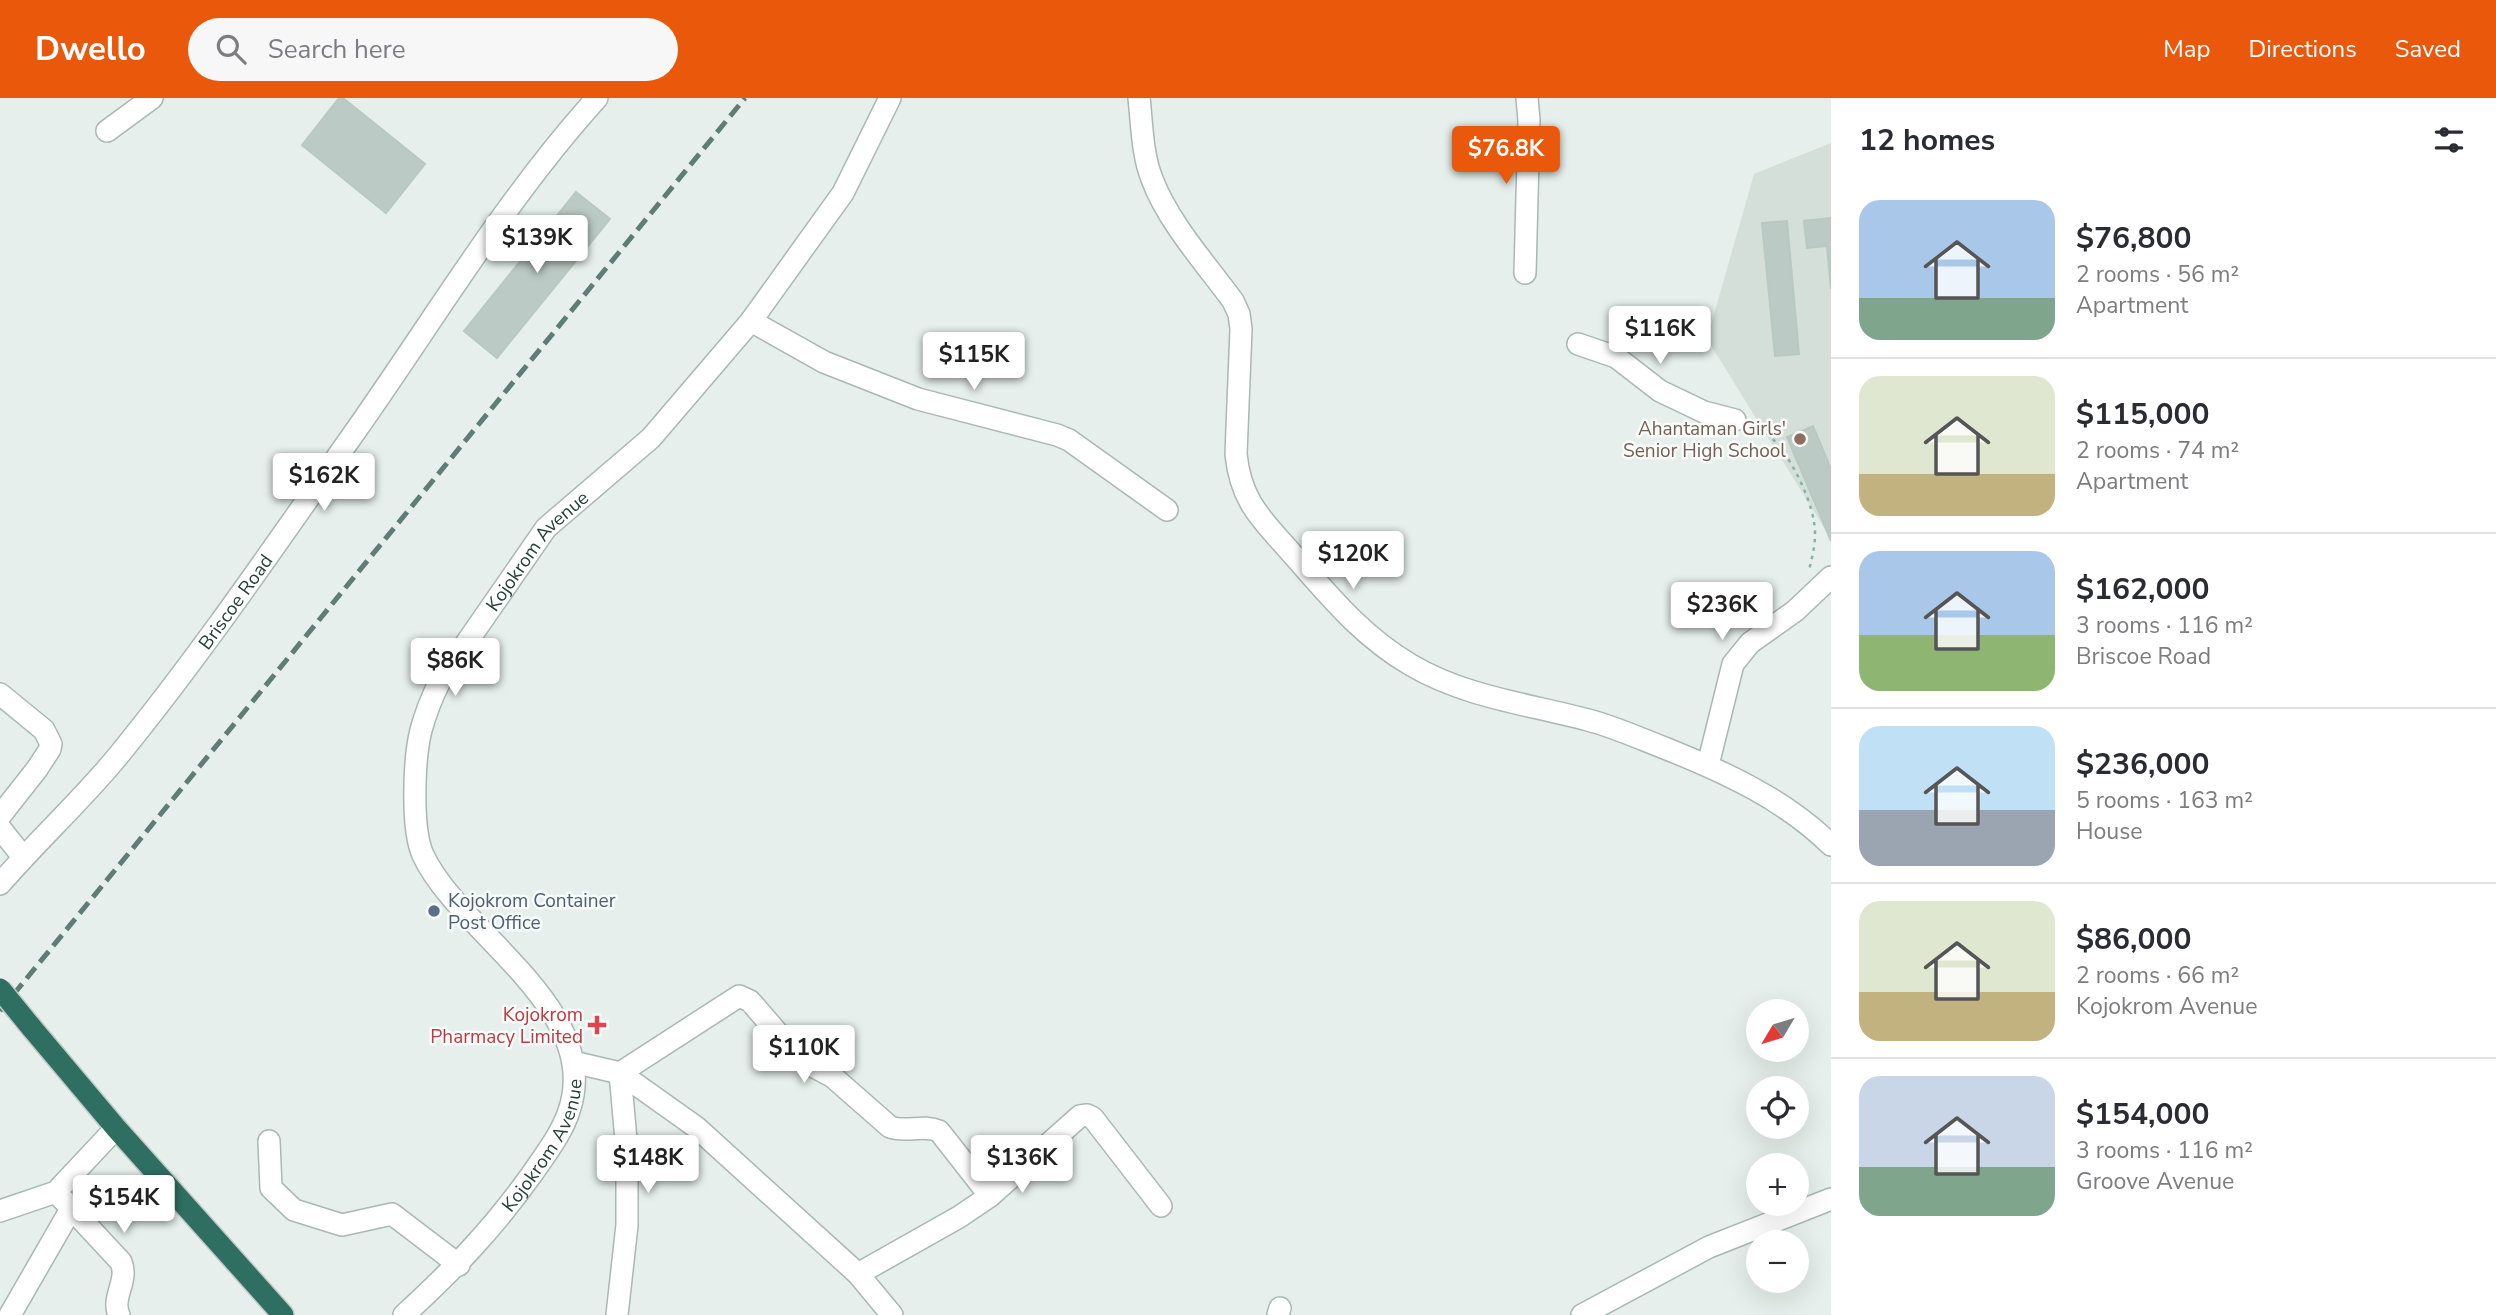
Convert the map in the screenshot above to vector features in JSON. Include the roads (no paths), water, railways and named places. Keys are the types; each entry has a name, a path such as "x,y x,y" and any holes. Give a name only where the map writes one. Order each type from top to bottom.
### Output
{"highway":[{"path":"0,989 116,1128 283,1315"}],"street":[{"path":"107,131 152,98"},
{"name":"Briscoe Road","path":"0,884 117,758 207,640 372,409 495,230 565,133 597,98"},
{"name":"Kojokrom Avenue","path":"404,1315 459,1265 513,1201 545,1155 569,1111 574,1087 573,1062 560,1028 537,991 517,965 437,881 422,853 416,823 417,762 420,733 430,702 440,681 546,528 651,438 751,321 842,193 890,98"},
{"path":"1139,98 1147,163 1161,199 1239,314 1241,329 1237,464 1244,494 1258,514 1346,615 1373,641 1439,680 1472,692 1600,724 1708,765 1768,796 1831,845"},
{"path":"1525,273 1529,120 1527,98"},
{"path":"751,321 824,362 905,394 1069,440 1167,510"},
{"path":"1578,344 1616,357 1660,391 1704,412 1735,420"},
{"path":"1708,765 1732,664 1750,643 1802,604 1831,577"},
{"path":"0,694 44,730 51,744 37,769 0,816"},
{"path":"0,828 23,857"},
{"path":"620,1073 733,999 746,997 800,1060 833,1077 890,1127 939,1131 990,1196"},
{"path":"573,1062 620,1073 696,1127 858,1274 892,1315"},
{"path":"617,1315 627,1224 626,1151 620,1073"},
{"path":"858,1274 959,1217 990,1196 1075,1119 1087,1115 1093,1118 1161,1206"},
{"path":"0,1211 55,1192 116,1128"},
{"path":"269,1141 271,1188 294,1210 342,1225 393,1214 459,1265"},
{"path":"55,1192 121,1262 124,1276 116,1302 119,1315"},
{"path":"1582,1315 1709,1247 1831,1199"},
{"path":"9,1315 71,1209"}],"railway":[{"path":"0,1011 745,98"}],"place":[{"name":"Ahantaman Girls' Senior High School","path":"1800,439"},
{"name":"Kojokrom Container Post Office","path":"434,911"},
{"name":"Kojokrom Pharmacy Limited","path":"597,1025"}]}
